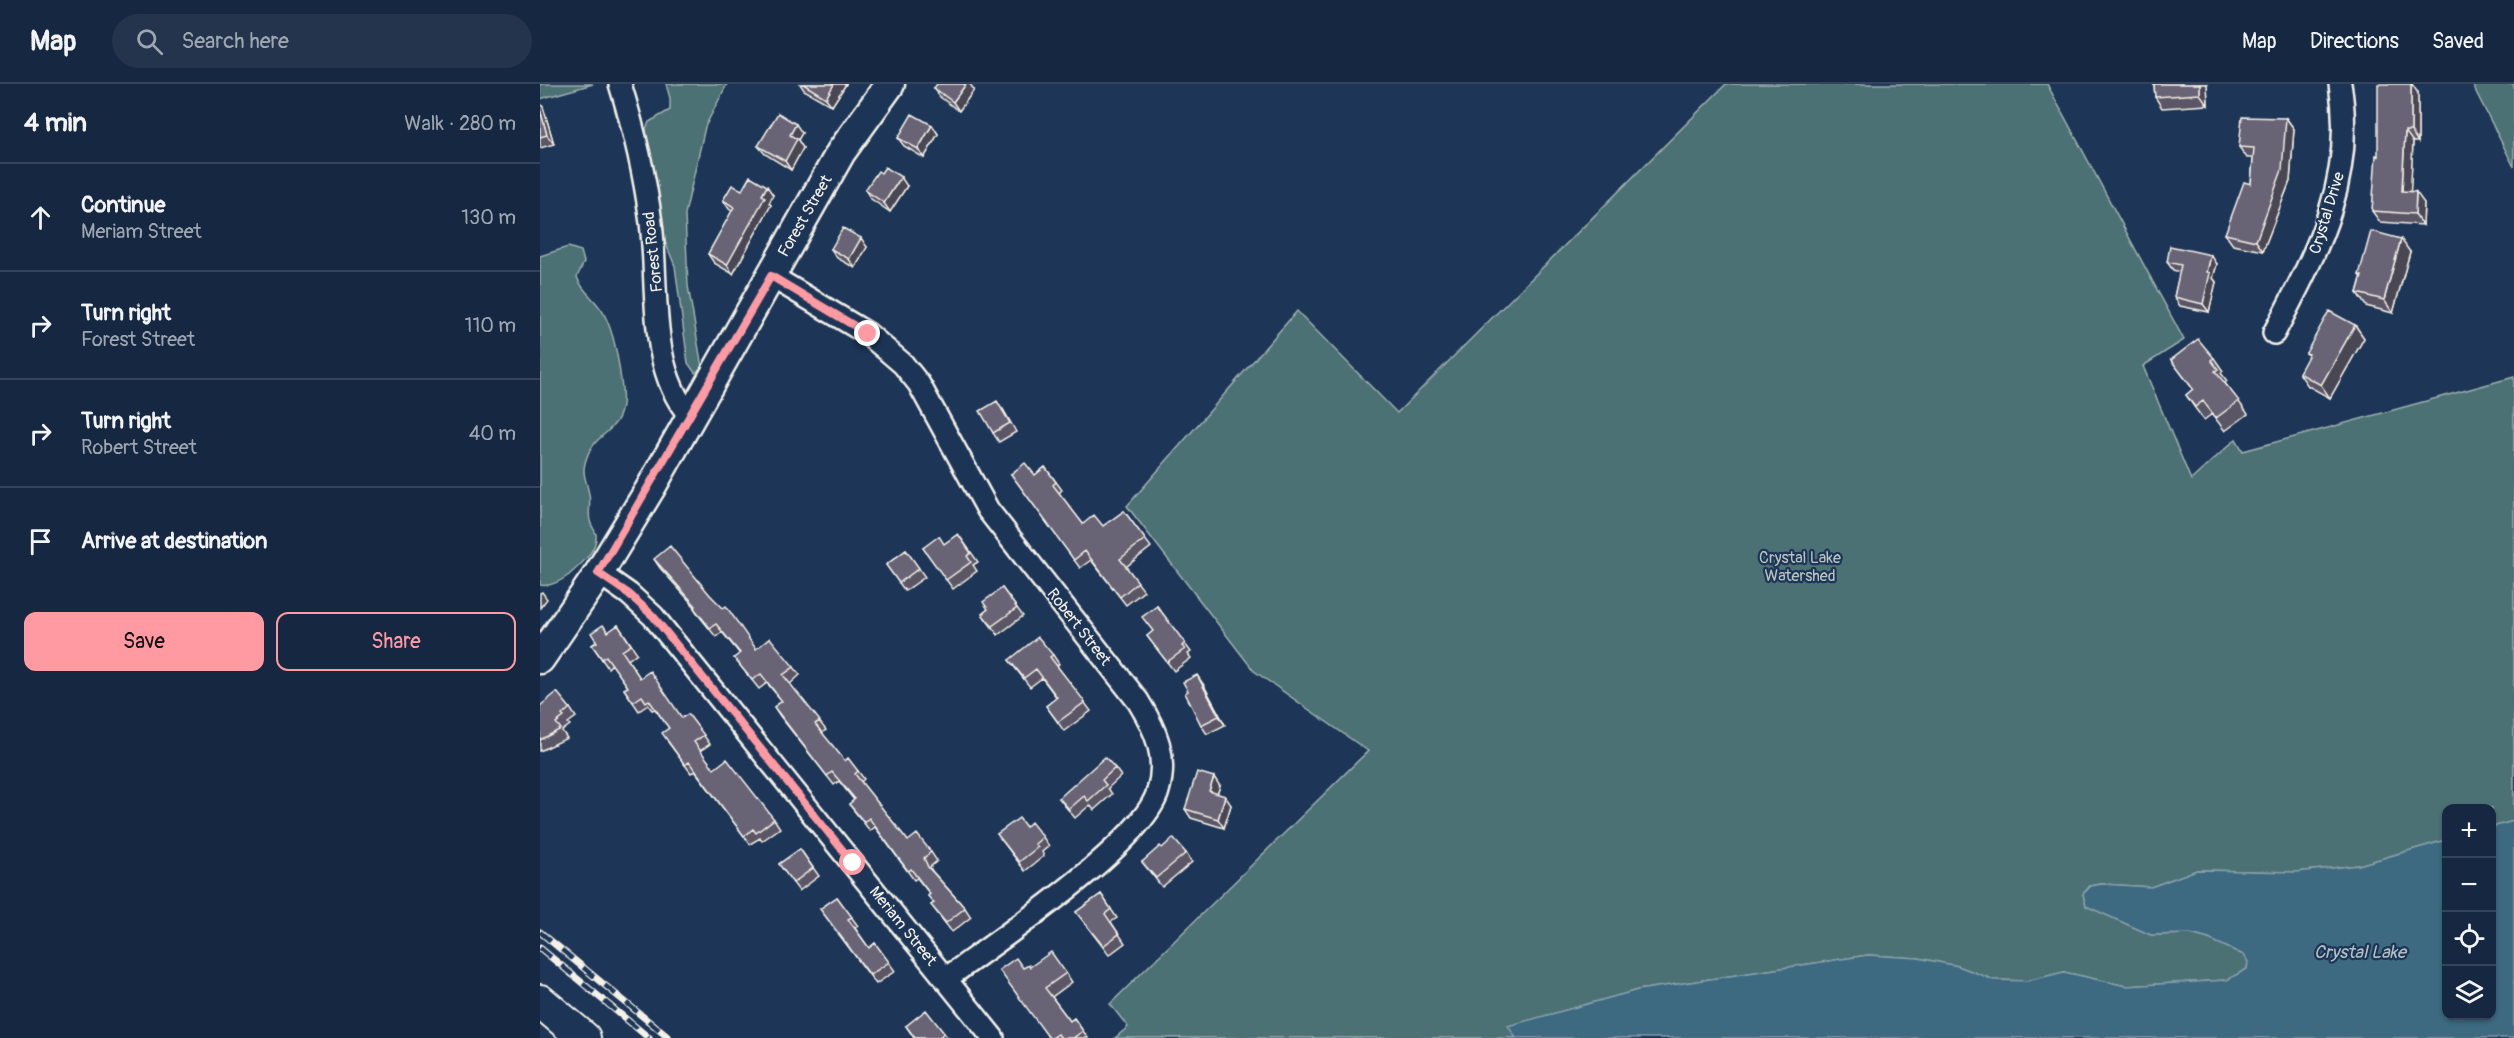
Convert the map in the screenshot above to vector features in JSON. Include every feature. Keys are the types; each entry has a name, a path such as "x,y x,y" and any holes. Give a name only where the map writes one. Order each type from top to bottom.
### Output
{"main road":[{"name":"Forest Street","path":"540,659 598,573 841,152 890,84"},
{"path":"540,1001 584,1038"}],"street":[{"name":"Forest Road","path":"620,84 636,144 651,225 664,369 674,396 690,416"},
{"name":"Crystal Drive","path":"2274,333 2312,262 2336,194 2343,155 2344,128 2340,84"},
{"name":"Robert Street","path":"771,276 868,334 903,364 919,384 988,510 1138,701 1151,721 1161,747 1163,772 1158,794 1138,826 1102,860 947,978"},
{"name":"Meriam Street","path":"598,573 629,594 653,616 947,978 993,1038"}],"green space":[{"path":"540,84 593,84 540,99"},
{"path":"666,84 727,84 705,127 685,214 688,286 702,367 695,373 688,363 675,266 657,222 646,129 649,122 670,110 670,98"},
{"name":"Crystal Lake Watershed","path":"1726,84 2047,84 2184,340 2143,366 2191,480 2236,439 2243,451 2514,377 2514,821 2496,826 2496,804 2442,804 2442,841 2359,865 2297,872 2197,870 2151,887 2101,884 2090,886 2083,894 2086,906 2151,935 2191,934 2209,939 2244,955 2248,962 2247,969 2227,980 2126,986 2064,972 2027,981 1994,980 1958,966 1918,958 1868,955 1638,990 1509,1026 1516,1038 1115,1038 1128,1027 1110,1004 1368,751 1254,671 1127,506 1297,311 1397,413"},
{"path":"2472,84 2514,84 2514,167 2512,163"},
{"path":"568,247 581,251 584,262 577,277 582,287 601,309 610,329 621,380 621,412 616,422 596,442 584,467 590,497 589,518 596,534 594,546 587,557 569,575 555,583 540,585 540,256"}],"water":[{"name":"Crystal Lake","path":"2514,821 2514,1038 1516,1038 1508,1026 1638,990 1868,955 1918,958 1958,966 1994,980 2027,981 2064,972 2126,986 2227,980 2247,969 2248,962 2244,955 2209,939 2191,934 2151,935 2086,906 2083,894 2091,886 2102,884 2151,887 2197,870 2297,872 2359,865 2442,841 2442,1020 2496,1020 2496,826"}],"building":[{"path":"803,84 834,84 826,98"},
{"path":"937,84 966,84 953,102 934,88"},
{"path":"2154,84 2200,84 2200,94 2155,97"},
{"path":"2378,84 2411,84 2411,131 2405,131 2402,191 2416,192 2415,214 2372,211 2376,155 2378,156"},
{"path":"540,109 547,135 540,137"},
{"path":"778,113 796,124 790,135 797,139 785,161 758,146"},
{"path":"912,114 932,125 918,149 898,138"},
{"path":"2242,117 2286,118 2282,170 2256,241 2225,234 2244,182 2251,184 2254,148 2239,147"},
{"path":"885,167 901,177 884,203 865,190 878,171 881,173"},
{"path":"750,176 767,186 762,195 765,197 727,265 708,254 734,207 723,200 732,185 742,190"},
{"path":"843,228 861,238 849,259 831,249"},
{"path":"2371,231 2401,239 2384,300 2357,293 2362,276 2359,275"},
{"path":"2170,246 2211,255 2207,272 2210,273 2203,304 2174,297 2181,265 2167,262"},
{"path":"2329,311 2355,325 2321,385 2299,373 2309,354 2306,353"},
{"path":"2198,339 2214,358 2211,360 2218,369 2215,371 2239,401 2216,418 2203,401 2195,407 2186,395 2193,389 2171,360"},
{"path":"997,401 1010,423 993,433 980,411"},
{"path":"1025,463 1035,475 1045,467 1056,482 1053,485 1083,524 1094,515 1103,526 1124,511 1145,539 1120,559 1138,582 1120,597 1085,551 1074,560 1011,474"},
{"path":"958,534 971,553 967,556 971,562 946,580 923,548 939,536 944,544"},
{"path":"670,546 710,595 723,608 726,606 756,649 770,638 794,667 783,675 820,721 815,724 845,761 848,758 858,771 855,774 908,841 917,834 931,852 924,858 928,867 965,908 946,923 931,905 934,903 928,896 930,894 911,869 908,871 869,818 864,822 849,804 855,799 832,772 827,776 774,707 782,701 761,674 752,680 734,658 740,653 716,624 710,628 694,608 696,606 654,559"},
{"path":"906,550 919,568 899,583 886,565"},
{"path":"1002,588 1017,608 992,626 982,614 988,609 983,602"},
{"path":"1157,606 1185,643 1182,646 1185,649 1167,662 1147,636 1153,631 1142,617"},
{"path":"603,625 608,632 618,625 631,645 622,651 640,678 650,671 682,718 688,714 704,735 694,742 714,769 727,759 774,819 756,833 753,829 744,836 689,762 685,765 662,733 669,728 649,700 646,702 642,696 633,702 624,689 628,687 606,656 602,659 592,645 597,642 591,633"},
{"path":"1038,637 1053,655 1050,657 1085,702 1058,722 1046,706 1057,697 1036,669 1024,678 1009,660"},
{"path":"1197,675 1219,716 1201,725 1185,693 1188,691 1183,682"},
{"path":"557,692 570,708 556,723 561,729 540,740 540,706"},
{"path":"1105,757 1115,768 1102,780 1106,785 1088,801 1084,796 1069,809 1059,798"},
{"path":"1197,772 1214,777 1209,791 1225,796 1218,819 1185,809"},
{"path":"1019,818 1026,827 1031,822 1043,837 1035,844 1038,847 1019,862 997,834"},
{"path":"1173,838 1186,853 1156,878 1142,862"},
{"path":"800,849 813,868 793,883 779,864"},
{"path":"1101,894 1111,909 1105,914 1119,934 1103,946 1076,912"},
{"path":"837,897 852,917 848,919 869,948 875,943 889,962 870,975 820,909"},
{"path":"1051,952 1066,973 1045,988 1070,1021 1074,1018 1083,1031 1073,1038 1061,1038 1058,1034 1049,1038 999,970 1016,958 1023,968 1029,965 1030,967"},
{"path":"926,1010 944,1033 938,1038 915,1038 906,1026"}],"railway":[{"path":"540,932 669,1038"},
{"path":"540,948 649,1038"}],"route":[{"path":"853,863 653,616 629,594 598,573 650,489 771,276 868,334"}]}
